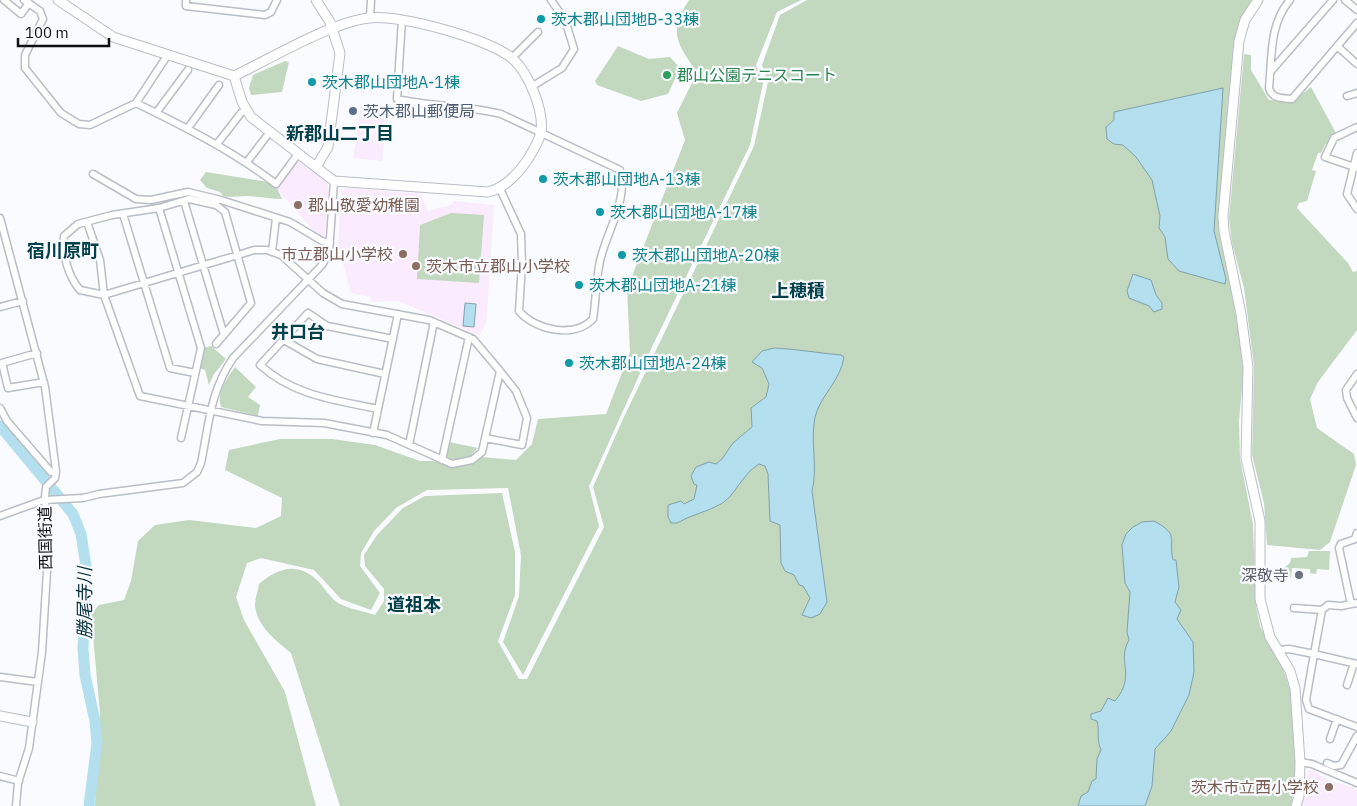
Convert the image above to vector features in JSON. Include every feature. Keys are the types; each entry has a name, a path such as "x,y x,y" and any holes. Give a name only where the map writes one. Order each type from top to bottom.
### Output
{"street":[{"path":"4,0 21,14 27,2 40,11 44,19 25,55 25,68 61,113 79,124 90,125 136,103 167,56"},
{"path":"58,0 113,37 167,56 234,76 332,29 370,18 420,22 467,38 512,58 522,70 531,87 541,117 540,132 533,151 522,168 500,189 478,192 334,180 251,117 242,102 234,76"},
{"path":"186,0 186,6 265,15 271,12 277,0"},
{"path":"316,0 332,29 340,53 328,147 316,167"},
{"path":"370,18 371,0"},
{"path":"531,87 562,68 574,49 565,20 550,0"},
{"path":"1258,0 1245,20 1239,41 1223,216 1224,231 1241,314 1248,367 1246,449 1260,521 1260,599 1270,637 1290,671 1295,688 1300,762 1299,796 1296,806"},
{"path":"1290,0 1276,22 1269,88 1272,95 1292,99 1357,24"},
{"path":"1271,71 1333,0"},
{"path":"1345,0 1357,10"},
{"path":"402,20 397,99 426,105 487,110 501,114 620,170 623,178 620,197 600,262 593,319 587,325 575,331 537,326 527,321 519,311 522,264 521,234 500,189"},
{"path":"512,58 538,32"},
{"path":"1337,46 1357,64"},
{"path":"156,113 188,70"},
{"path":"188,128 219,85"},
{"path":"1347,96 1357,93"},
{"path":"136,103 217,144 247,162 276,184 298,154"},
{"path":"217,144 241,113"},
{"path":"1355,167 1325,157 1334,138 1357,127"},
{"path":"247,162 266,137"},
{"path":"1357,153 1348,194 1357,209"},
{"path":"93,174 136,199 150,200 188,192 290,222 322,242 330,243"},
{"path":"0,516 47,498 74,497 183,483 196,472 201,463 214,393 222,374 233,358 322,265 329,253 334,180"},
{"path":"216,344 252,303 238,254 225,212 216,205 189,199 159,208 78,224 64,236 63,246 71,280 80,290 104,295 238,254 254,250 272,252 281,254 324,293 342,304 434,322 469,337 473,339 516,391 527,418 522,445 485,438"},
{"path":"184,201 224,336"},
{"path":"159,208 201,348 181,438"},
{"path":"123,214 170,368 195,374"},
{"path":"0,218 44,382 56,474"},
{"path":"272,252 276,218"},
{"path":"87,222 100,260 104,295 140,396 262,421 324,423 387,435 452,464 472,460 482,452 500,371"},
{"path":"0,306 23,300"},
{"path":"378,409 307,394 272,376 260,365 308,314 327,326 393,339"},
{"path":"373,433 398,314"},
{"path":"409,445 434,322"},
{"path":"442,460 469,337"},
{"path":"284,340 317,359 385,374"},
{"path":"37,353 2,363 8,388 44,382"},
{"path":"1357,374 1346,390 1357,416"},
{"path":"0,408 7,421 51,472 56,474"},
{"name":"西国街道","path":"16,806 19,782 29,748 42,652 48,555 46,487 56,474"},
{"path":"1357,532 1355,539 1340,544 1339,548 1354,604 1328,605 1322,610 1306,700 1309,708 1357,726"},
{"path":"1294,608 1322,610"},
{"path":"1279,650 1289,649 1355,663 1347,685"},
{"path":"0,677 38,682"},
{"path":"0,716 32,722"},
{"path":"1330,739 1337,719"},
{"path":"1327,763 1334,766 1341,765 1357,736"},
{"path":"1300,762 1312,764 1357,783"},
{"path":"0,776 19,782"}],"shaded area":[{"path":"361,105 387,109 382,161 353,158"},
{"path":"294,162 303,163 324,178 328,185 325,236 322,240 276,188"},
{"name":"茨木市立郡山小学校","path":"348,188 421,194 428,211 451,205 454,201 494,205 487,315 485,326 479,335 398,301 371,302 370,297 351,293 338,246 341,191"},
{"name":"茨木市立西小学校","path":"1311,769 1326,779 1357,789 1357,806 1302,806 1308,771"}],"green space":[{"path":"689,0 801,0 777,12 756,65 763,83 750,145 652,347 589,486 599,526 523,675 503,642 519,596 521,555 508,488 427,490 396,508 374,531 361,553 360,566 380,593 371,610 341,599 314,570 261,558 247,563 236,597 244,620 285,692 316,806 95,806 100,713 91,614 99,605 124,600 131,581 138,541 155,525 189,520 256,528 281,516 282,498 225,470 229,450 280,439 332,439 375,445 420,461 446,461 448,460 446,456 449,442 478,448 470,456 516,460 532,444 538,419 606,414 630,352 627,289 685,140 677,113 697,73 680,46 677,30 682,11"},
{"path":"807,0 1252,0 1243,14 1237,34 1220,210 1244,367 1239,421 1240,459 1253,524 1256,606 1260,626 1268,643 1281,662 1291,693 1297,774 1291,806 340,806 291,653 268,632 256,612 255,602 259,584 280,571 287,569 302,570 317,580 338,603 375,615 384,601 384,589 365,566 364,555 377,535 403,508 425,496 502,493 515,552 515,595 498,641 519,679 527,679 604,527 593,487 623,419 754,146 768,82 762,65 780,15"},
{"path":"618,46 649,59 670,57 680,68 668,94 641,101 597,85 595,81"},
{"path":"1244,54 1251,55 1251,70 1269,100 1292,102 1311,87 1336,133 1325,145 1321,153 1318,153 1312,170 1316,171 1307,201 1299,203 1297,208 1348,263 1353,272 1357,271 1357,330 1318,382 1310,399 1317,428 1354,454 1356,465 1330,542 1320,550 1267,545 1264,503 1252,455 1254,366 1244,288 1232,243 1229,218"},
{"path":"285,61 289,62 282,92 251,95 249,88 253,75"},
{"path":"206,172 268,182 276,186 282,199 223,196 220,192 207,188 200,180"},
{"path":"451,213 484,215 479,283 417,279 420,225"},
{"path":"211,346 226,359 214,374 209,385 205,370 199,368 203,348"},
{"path":"235,367 256,387 248,397 260,405 258,416 221,407 221,392"},
{"path":"1309,551 1330,551 1329,570 1317,569 1316,574 1310,573 1310,569 1292,568 1291,578 1283,575 1284,568 1290,563 1291,558 1307,557"}],"water":[{"path":"1223,88 1214,231 1226,279 1225,284 1179,271 1168,259 1165,237 1159,228 1160,216 1152,180 1136,157 1123,145 1114,144 1107,139 1106,127 1114,120 1114,112"},
{"path":"1133,274 1151,280 1156,295 1162,303 1162,309 1154,312 1149,306 1129,298 1127,291"},
{"path":"465,303 476,304 474,327 463,326"},
{"path":"774,348 841,355 844,357 839,373 821,402 815,417 813,435 814,482 812,491 827,602 820,614 811,618 802,615 810,598 803,586 799,585 794,575 785,571 781,563 780,525 770,521 768,474 765,466 759,464 753,469 731,496 721,504 677,523 671,523 668,517 668,505 681,501 684,504 694,499 697,485 694,484 691,476 696,467 709,462 716,464 722,459 733,443 752,427 751,408 766,397 769,384 762,368 752,362 762,351"},
{"path":"1154,521 1170,534 1173,560 1176,560 1179,587 1175,602 1181,610 1177,619 1193,642 1194,672 1189,695 1171,731 1155,749 1152,786 1145,806 1078,806 1081,796 1088,792 1092,781 1096,779 1097,759 1101,750 1097,721 1091,719 1091,714 1101,711 1108,698 1115,701 1125,683 1124,655 1129,640 1127,632 1130,592 1125,583 1122,545 1126,534 1133,527 1142,522"}],"waterway":[{"name":"勝尾寺川","path":"0,426 73,514 81,534 86,566 83,649 85,675 95,721 97,743 89,806"}],"place":[{"name":"茨木郡山団地B-33棟","path":"541,19"},
{"name":"郡山公園テニスコート","path":"667,75"},
{"name":"茨木郡山団地A-1棟","path":"312,82"},
{"name":"茨木郡山郵便局","path":"353,111"},
{"name":"茨木郡山団地A-13棟","path":"543,179"},
{"name":"郡山敬愛幼稚園","path":"298,205"},
{"name":"茨木郡山団地A-17棟","path":"600,212"},
{"name":"市立郡山小学校","path":"403,254"},
{"name":"茨木郡山団地A-20棟","path":"622,255"},
{"name":"茨木市立郡山小学校","path":"416,266"},
{"name":"茨木郡山団地A-21棟","path":"579,285"},
{"name":"茨木郡山団地A-24棟","path":"569,363"},
{"name":"深敬寺","path":"1299,575"},
{"name":"茨木市立西小学校","path":"1329,787"}],"district":[{"name":"新郡山二丁目","path":"340,134"},
{"name":"宿川原町","path":"63,251"},
{"name":"上穂積","path":"798,291"},
{"name":"井口台","path":"298,332"},
{"name":"道祖本","path":"414,605"}]}
